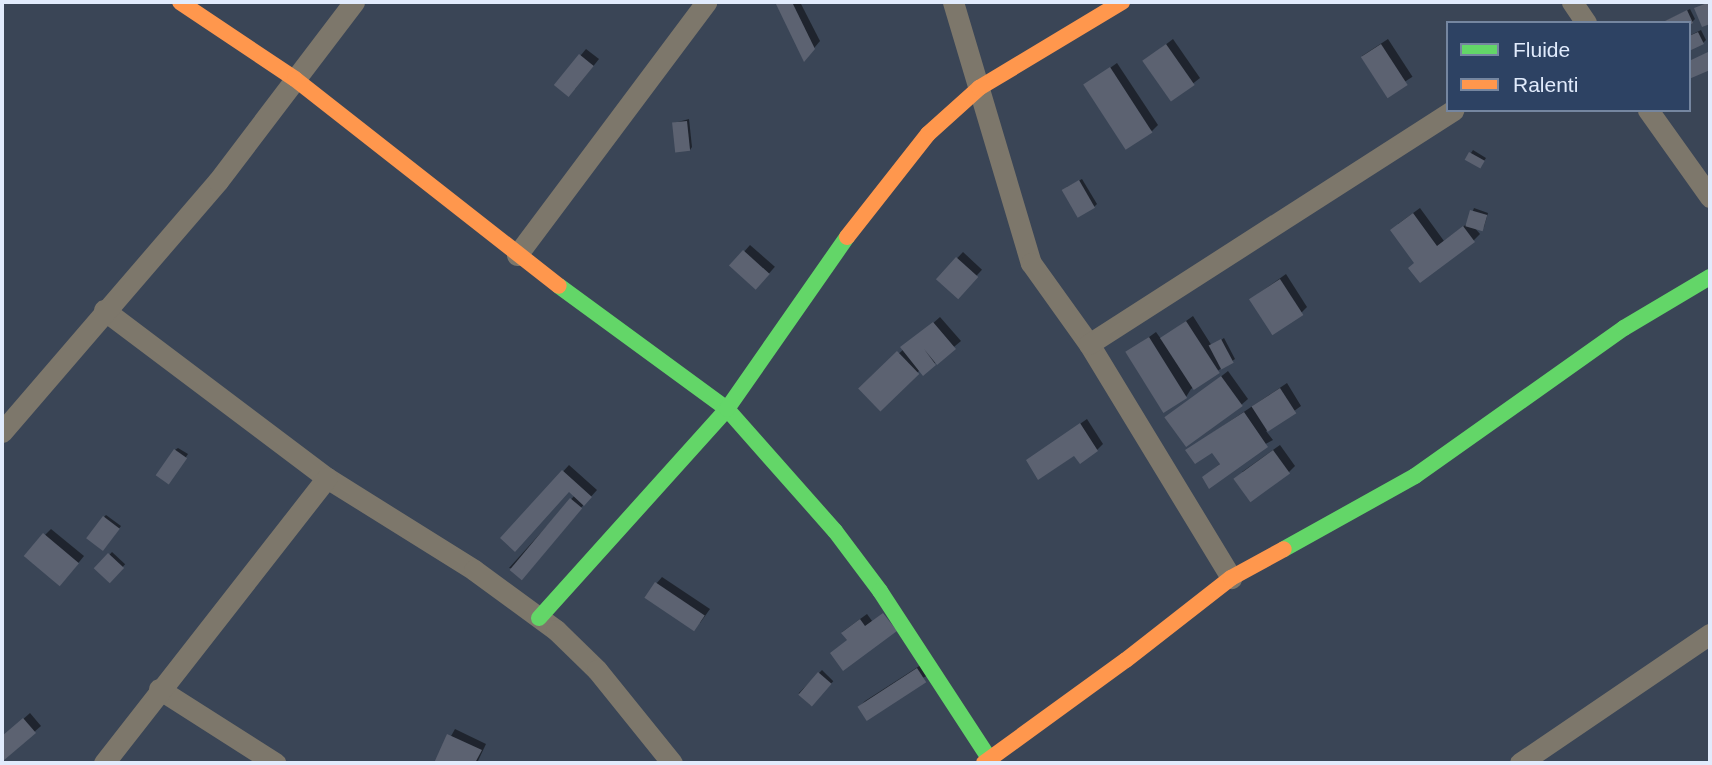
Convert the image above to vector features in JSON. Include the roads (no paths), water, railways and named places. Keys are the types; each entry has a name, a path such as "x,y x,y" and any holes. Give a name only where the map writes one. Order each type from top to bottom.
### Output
{"street":[{"path":"180,2 295,79 517,255 727,409 835,531 880,591 989,762 1231,578 1415,476 1624,328 1710,277"},
{"path":"3,426 218,181 354,2"},
{"path":"517,255 706,2"},
{"path":"953,2 1031,263 1089,344 1231,578"},
{"path":"539,618 727,409 803,296 889,180 928,134 979,88 1122,2"},
{"path":"1572,2 1583,21"},
{"path":"1089,344 1450,112"},
{"path":"1649,112 1710,197"},
{"path":"104,310 327,478 474,570 539,618 597,670 672,763"},
{"path":"104,763 159,689 327,478"},
{"path":"1520,763 1710,634"},
{"path":"159,689 275,763"}]}
